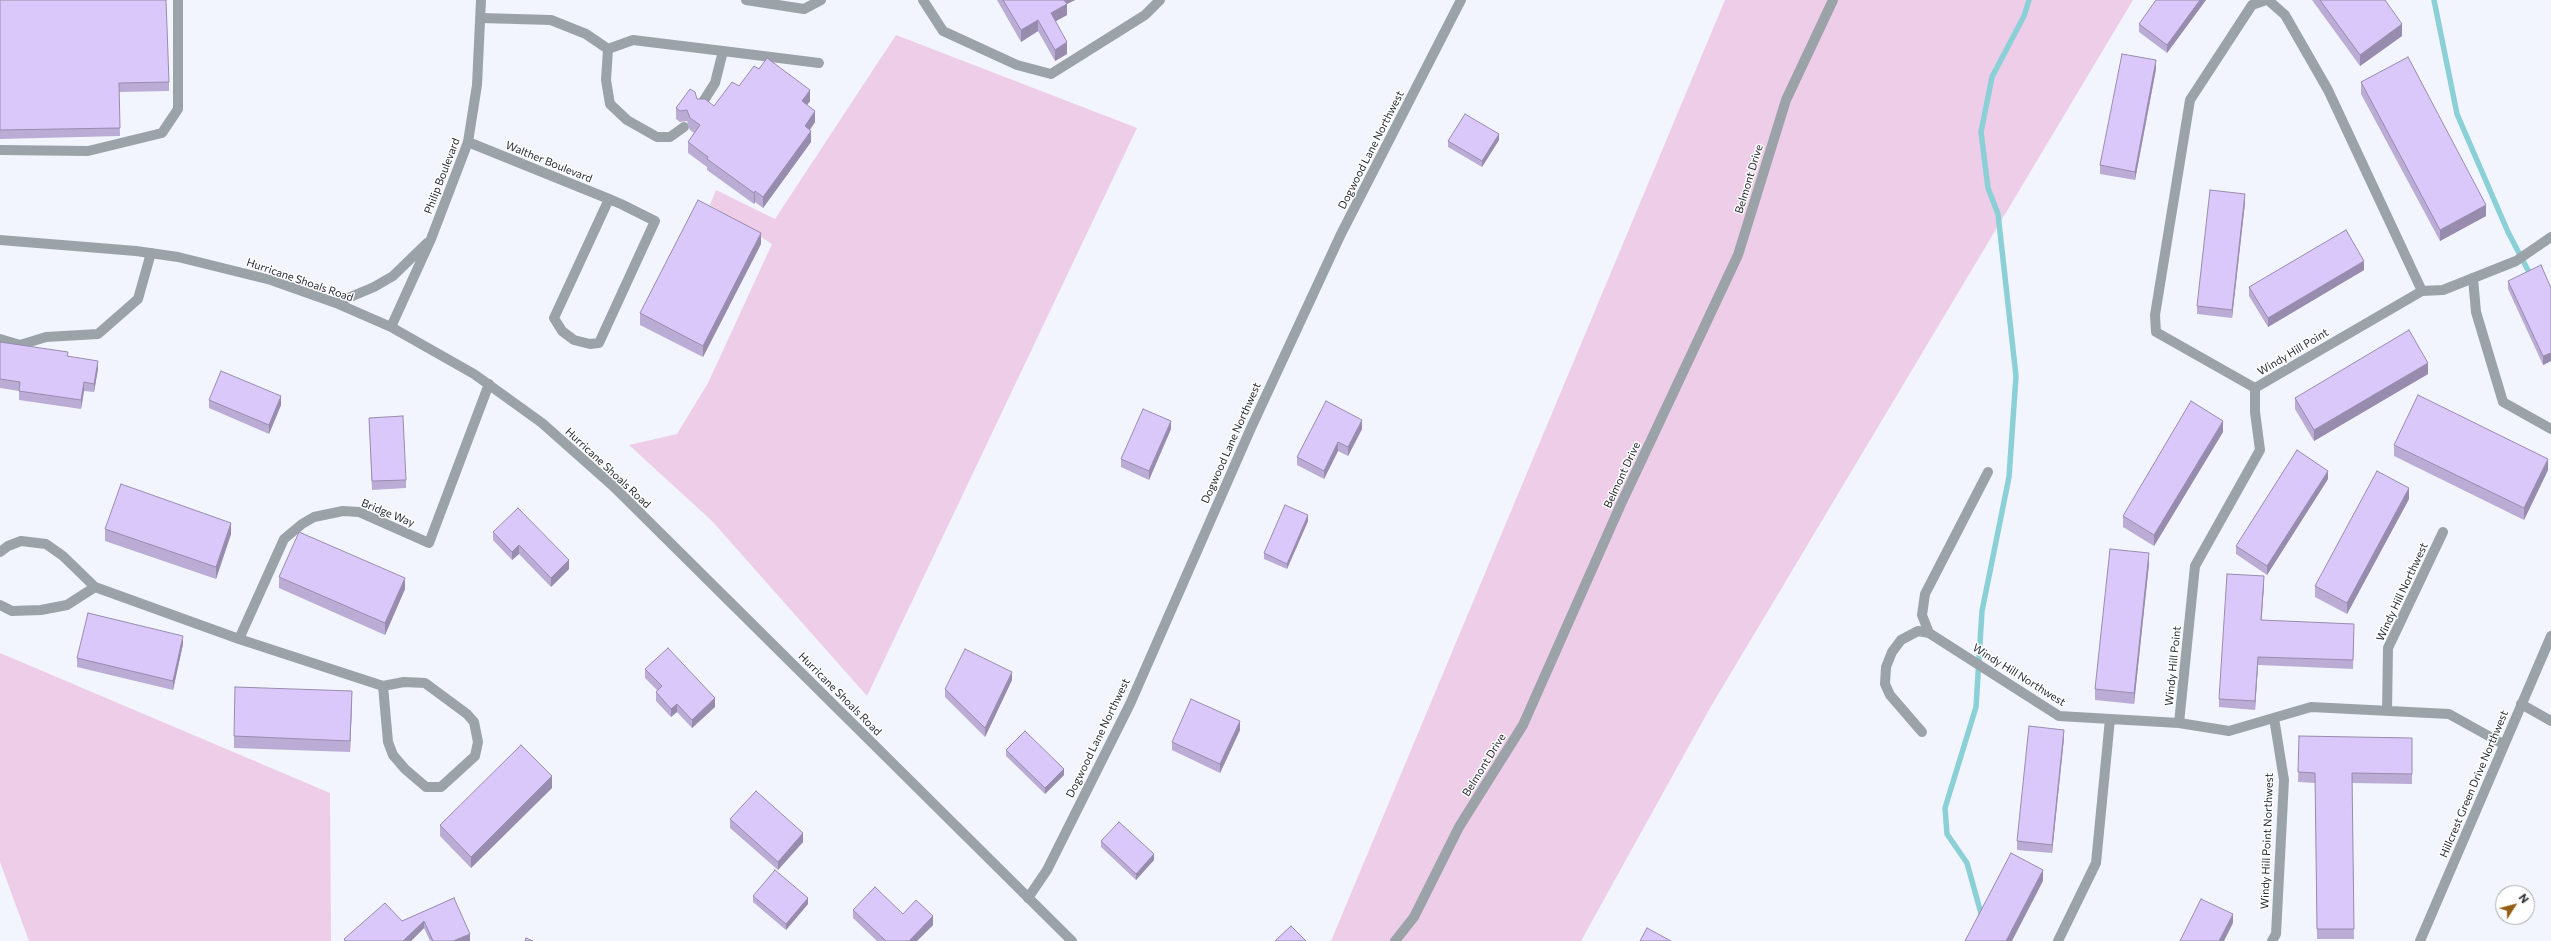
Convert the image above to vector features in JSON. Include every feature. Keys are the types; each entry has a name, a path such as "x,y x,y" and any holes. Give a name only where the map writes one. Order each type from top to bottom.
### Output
{"street":[{"path":"0,150 88,151 162,133 178,109 178,0"},
{"name":"Philip Boulevard","path":"391,328 431,239 468,142 477,85 482,0"},
{"path":"746,0 804,10 821,0"},
{"path":"923,0 943,31 1017,65 1051,74 1145,15 1160,0"},
{"name":"Dogwood Lane Northwest","path":"1028,898 1047,870 1130,704 1251,428 1341,234 1461,0"},
{"name":"Belmont Drive","path":"1395,941 1414,916 1459,827 1523,725 1621,504 1738,255 1786,100 1833,0"},
{"path":"2255,388 2156,332 2155,315 2190,100 2252,4 2267,0 2286,15 2328,90 2422,291"},
{"path":"481,18 551,20 586,34 608,49"},
{"path":"608,49 633,40 819,63"},
{"path":"608,49 606,80 610,104 627,120 657,137 670,137 684,127"},
{"path":"701,105 715,83 723,51"},
{"name":"Walther Boulevard","path":"468,142 609,199 621,204 655,221 599,343 590,344 574,340 562,331 554,318 609,199"},
{"name":"Windy Hill Point","path":"2179,723 2195,566 2260,450 2255,412 2255,388 2422,291 2443,290 2516,261 2551,237"},
{"path":"336,303 374,287 393,276 431,239"},
{"name":"Hurricane Shoals Road","path":"0,240 151,253 222,267 271,280 336,303 391,328 450,359 489,384 542,423 613,486 1072,941"},
{"path":"0,339 20,345 46,336 98,334 138,299 151,253"},
{"path":"2473,278 2476,312 2503,402 2551,429"},
{"name":"Bridge Way","path":"239,640 284,539 302,524 314,517 343,511 359,512 429,543 489,384"},
{"path":"1922,732 1890,695 1885,684 1886,667 1892,652 1901,640 1918,632 1929,633 1922,615 1925,594 1988,472"},
{"name":"Windy Hill Northwest","path":"2387,711 2388,648 2443,532"},
{"path":"0,552 8,546 21,541 46,544 63,556 95,587 239,640 383,686 404,682 425,683 467,714 474,722 478,742 475,756 441,786 426,787 405,769 393,755 388,742 383,686"},
{"path":"0,605 12,611 41,610 67,605 95,587"},
{"name":"Windy Hill Northwest","path":"1929,633 2059,716 2179,723 2229,731 2311,707 2449,714 2503,744"},
{"name":"Hillcrest Green Drive Northwest","path":"2420,941 2503,744 2551,636"},
{"path":"2521,704 2551,721"},
{"name":"Windy Hill Point Northwest","path":"2272,941 2276,934 2284,780 2274,718"},
{"path":"2058,941 2096,863 2110,719"}],"shaded area":[{"path":"1725,0 2133,0 1710,708 1581,941 1331,941"},
{"path":"896,35 1137,128 867,696 712,521 629,445 677,434 708,383 772,244 710,205 716,190 775,219"},
{"path":"0,653 330,793 331,941 29,941 0,862"}],"building":[{"path":"0,0 166,0 169,82 119,83 120,128 0,130"},
{"path":"1003,0 1064,0 1067,4 1051,13 1067,42 1055,50 1038,20 1021,30"},
{"path":"2156,0 2200,0 2167,45 2139,24"},
{"path":"2320,0 2385,0 2402,24 2360,55"},
{"path":"2122,54 2156,60 2135,172 2100,165"},
{"path":"2408,57 2486,205 2440,230 2361,82"},
{"path":"767,58 810,90 802,101 815,111 805,126 811,131 763,197 755,191 754,193 707,159 708,157 688,142 700,125 690,118 687,110 680,111 676,108 690,89 695,92 697,99 705,99 714,106 732,82 739,86 754,66 759,69"},
{"path":"1465,114 1499,134 1482,161 1448,141"},
{"path":"2210,190 2245,194 2232,310 2197,306"},
{"path":"698,200 761,233 703,346 640,313"},
{"path":"2346,230 2364,261 2268,318 2249,287"},
{"path":"2541,265 2551,288 2551,353 2543,356 2508,281"},
{"path":"2409,330 2428,363 2314,430 2295,398"},
{"path":"0,342 68,352 67,356 98,361 94,384 84,382 81,400 19,391 20,382 0,379"},
{"path":"221,371 281,396 269,425 209,400"},
{"path":"2418,395 2548,459 2524,508 2394,445"},
{"path":"1326,401 1362,420 1348,447 1338,442 1324,471 1297,457"},
{"path":"2191,401 2223,421 2154,535 2123,516"},
{"path":"1143,409 1171,421 1149,471 1121,459"},
{"path":"403,416 406,480 372,481 369,418"},
{"path":"2297,450 2328,471 2267,566 2236,546"},
{"path":"2377,471 2409,488 2347,603 2315,586"},
{"path":"121,484 231,523 216,567 105,529"},
{"path":"1285,505 1308,515 1287,564 1264,553"},
{"path":"518,508 569,560 551,578 519,545 512,552 493,532"},
{"path":"299,532 405,578 385,623 279,577"},
{"path":"2110,549 2149,553 2134,693 2095,689"},
{"path":"2227,574 2264,576 2261,620 2354,624 2353,660 2258,657 2255,701 2219,699"},
{"path":"88,613 183,636 173,681 77,658"},
{"path":"668,648 715,698 692,720 677,704 671,709 656,692 662,686 645,669"},
{"path":"965,649 1012,672 985,728 945,689"},
{"path":"235,687 352,691 350,741 234,736"},
{"path":"1191,699 1240,721 1220,764 1172,742"},
{"path":"2029,726 2064,730 2052,845 2017,841"},
{"path":"1025,731 1064,769 1045,788 1006,750"},
{"path":"2299,736 2412,738 2412,774 2352,773 2354,929 2317,929 2315,773 2298,772"},
{"path":"521,745 552,776 471,857 440,825"},
{"path":"756,791 803,833 778,862 730,819"},
{"path":"1119,822 1154,854 1136,874 1101,841"},
{"path":"2011,853 2043,870 2006,941 1965,941"},
{"path":"775,870 808,898 786,924 753,896"},
{"path":"875,887 903,914 916,900 933,916 909,941 886,941 853,910"},
{"path":"454,898 470,934 453,941 433,941 424,921 403,941 346,941 344,939 385,903 402,921"},
{"path":"2201,899 2233,914 2219,941 2180,941"},
{"path":"1291,926 1306,941 1275,941"},
{"path":"1647,928 1671,941 1640,941"},
{"path":"526,938 533,941 525,941"}],"waterway":[{"path":"1982,917 1967,863 1947,834 1945,808 1976,707 1982,611 2009,477 2016,376 1998,214 1988,188 1981,132 1992,77 2024,16 2029,0"},
{"path":"2434,0 2457,114 2508,232 2532,278"}]}
